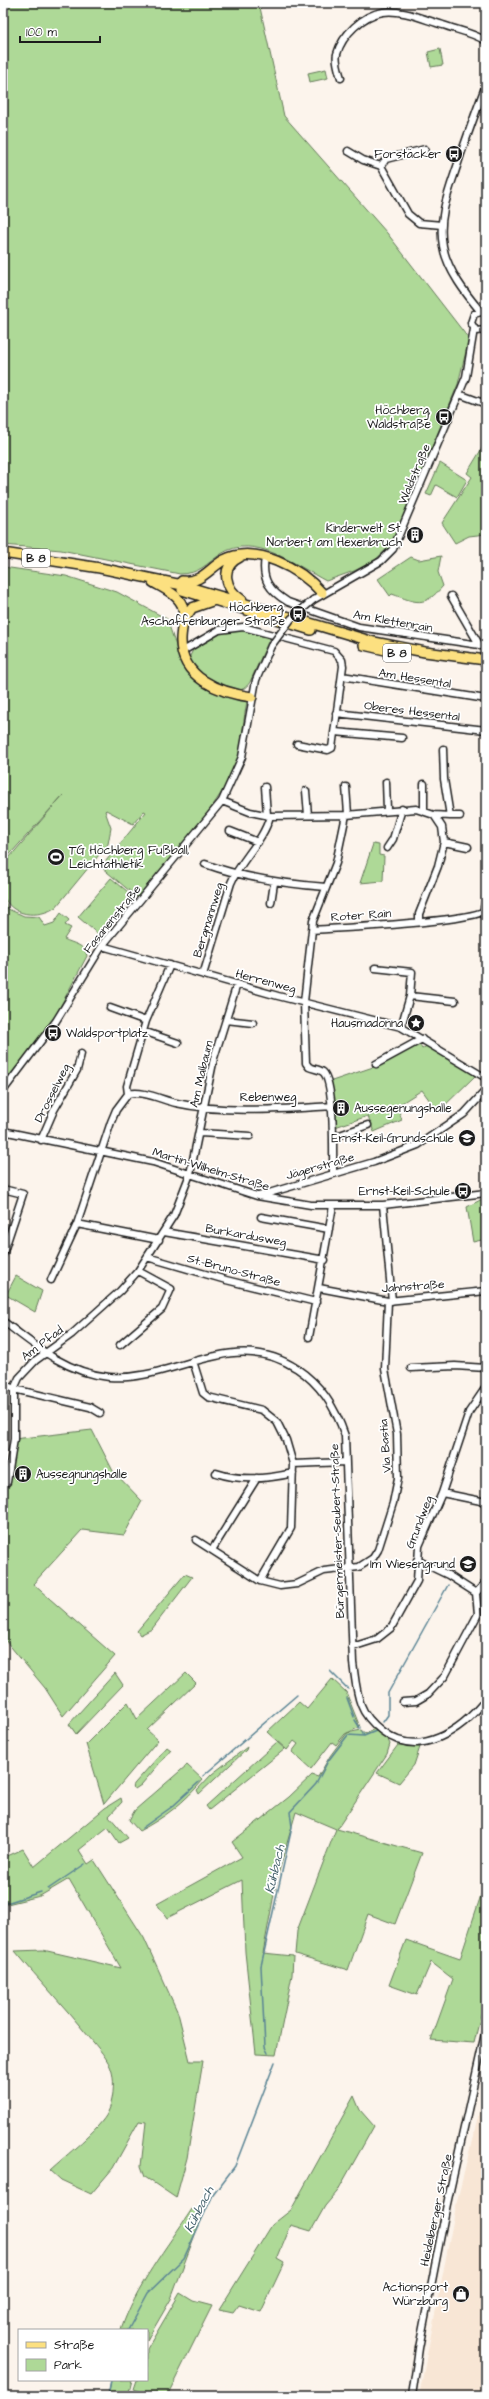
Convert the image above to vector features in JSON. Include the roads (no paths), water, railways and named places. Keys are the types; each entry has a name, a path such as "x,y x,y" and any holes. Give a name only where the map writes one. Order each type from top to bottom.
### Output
{"main road":[{"name":"B 8","path":"3,553 100,568 206,591 374,642 425,652 486,660"},
{"path":"160,581 197,580 222,561 232,556 244,555 265,558 307,578 322,593"},
{"path":"244,555 235,559 228,567 226,581 231,590 250,604"},
{"path":"147,578 179,600 183,608 183,652 190,668 210,686 226,693 252,698"},
{"name":"B 8","path":"160,581 167,586 376,649 486,666"},
{"path":"182,622 188,612 197,604 216,601"}],"street":[{"path":"340,78 337,55 344,40 358,25 371,16 383,12 401,13 469,34 486,41"},
{"path":"473,316 483,312 468,296 451,268 443,248 442,225 448,191 486,85"},
{"path":"381,166 386,159 425,149"},
{"path":"348,151 362,160 381,166 408,214 419,222 442,225"},
{"name":"Waldstraße","path":"284,627 322,593 370,568 381,561 393,549 459,394 472,346 474,329 471,323 473,316 468,296"},
{"path":"474,329 484,331"},
{"name":"Waldstraße","path":"472,346 484,331"},
{"path":"459,394 486,404"},
{"name":"Am Klettenrain","path":"265,558 264,576 266,583 279,596 288,602 359,627 483,646"},
{"name":"Am Klettenrain","path":"452,596 483,646"},
{"path":"183,652 219,630 243,627 334,651 342,660 342,676 332,748 328,750 297,744"},
{"name":"Fasanenstraße","path":"3,1091 54,1025 102,946 222,801 242,757 252,698 260,668 271,646 284,627"},
{"name":"Am Hessental","path":"342,676 486,699"},
{"name":"Oberes Hessental","path":"336,712 486,730"},
{"path":"335,732 402,738"},
{"path":"443,749 444,779 450,816"},
{"path":"386,782 387,810"},
{"path":"424,784 424,810"},
{"path":"265,787 268,816"},
{"path":"333,1173 334,1137 332,1106 325,1074 322,1071 309,1067 306,1063 304,1002 312,930 317,906 326,888 341,844 347,814 346,787"},
{"path":"306,790 308,815"},
{"path":"222,801 250,812 268,816 347,814 402,809 424,810 434,814 460,816"},
{"path":"387,848 393,839 402,809"},
{"path":"419,922 419,914 438,866 444,842 442,827 434,814"},
{"name":"Bergmannweg","path":"202,975 235,872 258,842 266,828 268,816"},
{"path":"230,831 258,842"},
{"path":"444,842 468,847"},
{"name":"Bergmannweg","path":"205,864 230,873 235,872"},
{"path":"235,872 274,882 326,888"},
{"path":"271,903 274,882"},
{"path":"485,913 486,898"},
{"name":"Roter Rain","path":"312,930 419,922 485,913"},
{"name":"Herrenweg","path":"102,946 202,975 401,1027 486,1078"},
{"path":"51,1280 77,1224 116,1110 128,1094 127,1086 146,1021 170,965"},
{"path":"375,968 412,972 410,996 401,1027"},
{"name":"Am Malbaum","path":"190,1174 200,1133 214,1058 237,984"},
{"path":"410,996 455,1001"},
{"path":"110,1008 146,1021"},
{"path":"226,1020 253,1023"},
{"path":"143,1032 178,1043"},
{"path":"376,1064 422,1039"},
{"name":"Drosselweg","path":"41,1140 54,1110 77,1070 81,1054"},
{"name":"Jägerstraße","path":"257,1196 374,1162 418,1145 459,1118 486,1090"},
{"name":"Rebenweg","path":"128,1094 138,1093 175,1103 204,1107 259,1109 332,1106"},
{"path":"334,1137 368,1125"},
{"name":"Martin-Wilhelm-Straße","path":"3,1131 153,1162 257,1196 311,1205 383,1205 486,1193"},
{"path":"200,1133 250,1136"},
{"name":"Am Pfad","path":"14,1389 26,1369 44,1353 72,1334 105,1306 138,1271 174,1215 190,1174"},
{"path":"3,1189 23,1194 6,1240 3,1254"},
{"name":"Via Bastia","path":"260,1581 273,1585 290,1585 301,1583 324,1571 348,1570 367,1563 378,1550 393,1503 398,1478 397,1434 385,1370 390,1301 383,1205"},
{"path":"309,1337 333,1206"},
{"path":"261,1217 330,1228"},
{"path":"77,1224 159,1240"},
{"name":"Burkardusweg","path":"164,1232 324,1260"},
{"name":"St.-Bruno-Straße","path":"147,1257 226,1280 316,1302"},
{"path":"120,1345 162,1309 171,1289 138,1271"},
{"name":"Jahnstraße","path":"319,1288 390,1301 486,1291"},
{"name":"Bürgermeister-Seubert-Straße","path":"3,1321 44,1353 79,1369 108,1376 145,1375 216,1355 244,1352 269,1356 289,1363 301,1370 323,1391 334,1406 345,1436 348,1570 352,1647 357,1692 361,1705 374,1725 396,1739 414,1743 425,1743 438,1739 470,1716 485,1701"},
{"path":"193,1361 203,1393 208,1397 262,1410 277,1422 286,1440 293,1464 291,1528 260,1581 196,1540"},
{"path":"411,1368 455,1366 486,1368"},
{"path":"3,1384 14,1389 90,1406 100,1413"},
{"name":"Grundweg","path":"352,1647 377,1639 391,1628 417,1581 419,1570 417,1560 419,1546 442,1493 469,1412 486,1387"},
{"path":"8,1482 14,1440 14,1389"},
{"path":"293,1464 346,1462"},
{"path":"216,1472 234,1477 258,1478 293,1473"},
{"path":"212,1550 258,1478"},
{"name":"Grundweg","path":"442,1493 486,1502"},
{"path":"417,1560 476,1593"},
{"path":"403,1702 416,1701 428,1694 445,1676 478,1614 476,1593 486,1582"},
{"name":"Heidelberger Straße","path":"412,2396 418,2348 486,2029"}],"waterway":[{"name":"Kühbach","path":"383,1722 388,1715 388,1693 448,1585"},
{"path":"330,1671 348,1689"},
{"path":"203,1776 297,1695"},
{"path":"347,1698 354,1717"},
{"path":"355,1720 360,1728"},
{"name":"Kühbach","path":"268,2053 265,2047 261,1966 292,1827 290,1812 316,1784 328,1761 348,1735 364,1736 376,1731"},
{"name":"Kühbach","path":"362,1732 364,1736"},
{"path":"142,1828 173,1806 199,1782"},
{"path":"48,1889 85,1864"},
{"path":"3,1904 41,1892"},
{"name":"Kühbach","path":"129,2329 148,2293 184,2258 213,2195 235,2166 275,2062"},
{"name":"Kühbach","path":"108,2396 111,2381"}],"place":[{"name":"Forstäcker","path":"454,154"},
{"name":"Höchberg, Waldstraße","path":"444,417"},
{"name":"Kinderwelt St. Norbert am Hexenbruch","path":"415,535"},
{"name":"Höchberg, Aschaffenburger Straße","path":"298,614"},
{"name":"TG Höchberg Fußball, Leichtathletik","path":"56,857"},
{"name":"Hausmadonna","path":"416,1023"},
{"name":"Waldsportplatz","path":"53,1033"},
{"name":"Aussegenungshalle","path":"341,1108"},
{"name":"Ernst-Keil-Grundschule","path":"467,1138"},
{"name":"Ernst-Keil-Schule","path":"463,1191"},
{"name":"Aussegnungshalle","path":"23,1474"},
{"name":"Im Wiesengrund","path":"468,1564"},
{"name":"Actionsport Würzburg","path":"461,2294"}]}
